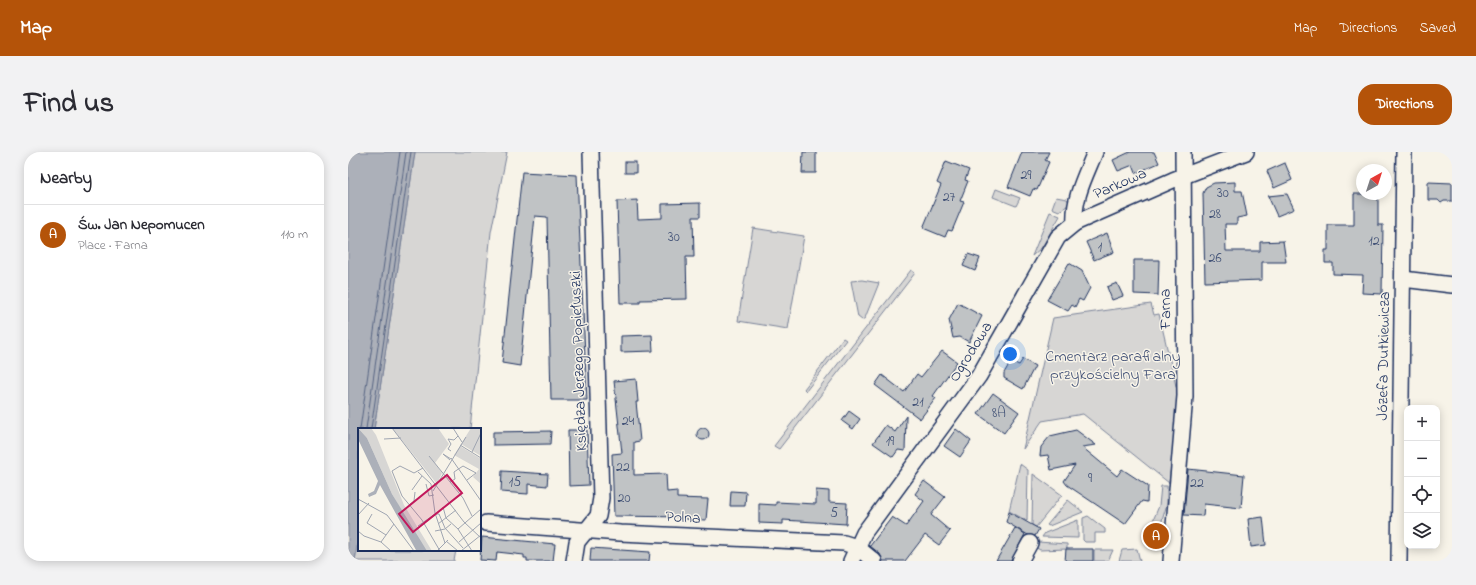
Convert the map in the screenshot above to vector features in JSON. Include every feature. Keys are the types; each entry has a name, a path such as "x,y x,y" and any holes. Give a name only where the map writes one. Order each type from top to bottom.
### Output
{"street":[{"name":"Księdza Jerzego Popiełuszki","path":"574,561 577,542 598,516 601,498 591,152"},
{"path":"1075,223 1075,208 1078,197 1095,152"},
{"name":"Farna","path":"1171,561 1185,396 1183,152"},
{"name":"Parkowa","path":"1075,223 1183,176 1246,152"},
{"name":"Józefa Dutkiewicza","path":"1399,561 1404,152"},
{"name":"Ogrodowa","path":"854,554 864,533 979,376 1058,237 1062,232 1075,223"},
{"path":"1403,279 1452,285"},
{"name":"Polna","path":"486,523 587,530 844,543 854,554 874,561"},
{"path":"1020,561 1030,543"}],"green space":[{"path":"415,152 507,152 491,232 470,428 374,428"},
{"path":"996,189 1020,198 1016,206 993,197"},
{"path":"1056,197 1067,199 1069,202 1067,206 1059,211 1052,208"},
{"path":"1050,212 1060,216 1042,247 1032,256"},
{"path":"753,228 804,236 788,329 738,321"},
{"path":"911,270 915,273 779,449 774,446"},
{"path":"862,280 879,283 865,318 862,320 858,317 851,281"},
{"name":"Cmentarz parafialny przykościelny Fara","path":"1151,304 1154,315 1159,314 1179,399 1169,483 1083,414 1042,421 1023,449 1053,318"},
{"path":"843,338 846,340 806,391 804,389"},
{"path":"1020,464 1028,470 1027,521 1009,511"},
{"path":"1033,474 1062,495 1036,527 1032,525"},
{"path":"1161,486 1167,486 1167,504 1160,527 1145,540 1159,506"},
{"path":"1068,500 1083,512 1049,526 1047,525"},
{"path":"1088,516 1105,529 1105,533 1095,533 1095,542 1085,542 1083,540 1083,518"},
{"path":"1078,520 1078,538 1042,537 1045,533"},
{"path":"358,539 358,551 456,551 454,561 355,561"},
{"path":"1038,542 1067,544 1067,549 1040,550 1035,547"},
{"path":"1137,549 1140,561 1119,561 1122,550"},
{"path":"1094,550 1113,550 1108,561 1094,561"}],"water":[{"path":"348,152 415,152 374,428 358,428 358,539 355,561 348,561"}],"building":[{"path":"803,152 816,152 816,173 802,173"},
{"path":"1022,152 1049,152 1045,160 1049,162 1037,190 1033,189 1030,196 1008,187"},
{"path":"1130,152 1154,152 1159,163 1136,173 1133,165 1118,171 1113,160"},
{"path":"946,161 969,170 965,180 968,181 960,201 964,202 952,231 948,230 945,237 923,228 941,185 937,183"},
{"path":"625,162 636,162 636,173 625,173"},
{"path":"1285,163 1292,180 1274,188 1267,171"},
{"path":"522,172 577,175 587,400 551,400 547,217 535,216 520,366 502,363"},
{"path":"1235,182 1235,191 1242,191 1247,216 1237,218 1237,224 1225,224 1226,251 1260,251 1260,242 1283,241 1286,262 1262,262 1262,280 1205,282 1203,193 1206,187 1214,183"},
{"path":"1428,182 1452,183 1452,201 1444,201 1441,203 1438,200 1428,200"},
{"path":"1287,194 1294,209 1277,216 1268,196"},
{"path":"1354,194 1356,194 1356,200 1378,200 1378,225 1383,225 1382,294 1362,293 1363,275 1333,274 1333,263 1325,263 1325,250 1328,250 1328,225 1354,225"},
{"path":"637,200 638,219 662,218 662,204 700,203 700,217 693,217 694,257 686,257 687,299 640,300 640,303 620,303 617,201"},
{"path":"1107,233 1114,252 1094,260 1086,242"},
{"path":"968,254 980,258 975,271 963,266"},
{"path":"1134,260 1159,260 1158,295 1134,294"},
{"path":"1069,263 1082,271 1090,288 1083,301 1079,299 1075,307 1072,305 1068,311 1047,300"},
{"path":"1117,283 1123,296 1112,300 1107,287"},
{"path":"958,303 982,316 969,342 960,337 953,338 949,320"},
{"path":"652,335 653,351 621,352 621,336"},
{"path":"942,351 957,362 933,396 936,398 920,419 875,385 882,375 904,392 917,374 921,377"},
{"path":"1023,359 1035,366 1023,389 1004,378 1004,373 1011,361 1019,365"},
{"path":"636,379 638,402 636,402 640,441 634,442 634,475 666,474 667,492 677,491 677,498 708,499 706,520 686,519 686,517 614,516 612,454 622,453 614,381"},
{"path":"993,393 1019,412 1004,433 978,414"},
{"path":"849,411 860,419 853,429 842,421"},
{"path":"906,416 905,451 898,450 893,457 873,443 886,425 895,432"},
{"path":"701,428 705,428 709,434 705,440 701,440 697,436 697,432"},
{"path":"956,429 971,441 960,457 944,446"},
{"path":"568,430 587,430 589,485 569,486"},
{"path":"1076,430 1096,445 1082,447 1117,476 1122,469 1148,486 1147,502 1142,501 1125,524 1067,485 1064,481 1075,465 1051,470 1048,455 1040,456 1041,447 1050,436"},
{"path":"551,431 550,444 493,445 493,432"},
{"path":"1188,469 1244,475 1241,508 1204,504 1203,516 1184,515"},
{"path":"502,471 548,474 547,486 528,484 528,494 501,492"},
{"path":"924,481 945,497 931,515 950,531 939,545 925,535 905,561 883,561 880,554 870,546 892,517 906,526 924,501 915,494"},
{"path":"816,490 829,491 829,502 847,503 846,524 783,520 783,524 759,523 759,504 776,505 776,502 816,504"},
{"path":"731,491 746,492 745,506 730,506"},
{"path":"1009,512 1039,529 1035,536 1028,535 1006,522"},
{"path":"1263,517 1266,545 1251,547 1248,519"},
{"path":"1015,528 1025,534 1011,561 996,561"},
{"path":"482,537 555,544 553,561 527,561 527,558 524,558 524,555 497,552 496,561 480,560"},
{"path":"591,548 650,552 649,561 590,561"},
{"path":"1066,549 1093,549 1093,561 1065,561"}],"place":[{"name":"Św. Jan Nepomucen","path":"1156,536"}]}
